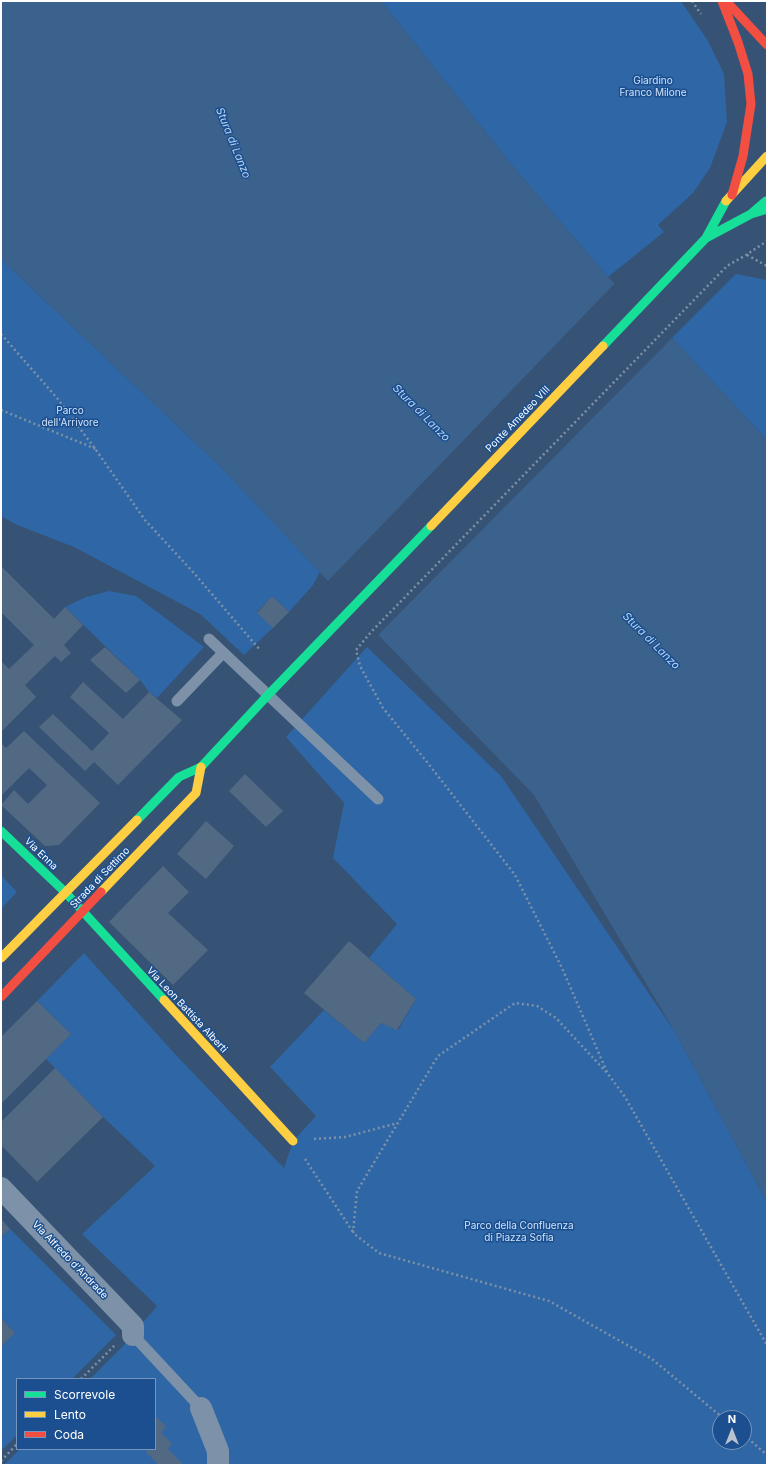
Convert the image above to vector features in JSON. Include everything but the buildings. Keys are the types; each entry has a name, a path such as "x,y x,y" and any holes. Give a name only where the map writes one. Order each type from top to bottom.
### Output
{"main road":[{"path":"722,1 738,42 748,74 750,104 743,156 732,195"},
{"path":"726,1 767,45"},
{"path":"704,240 725,202 767,156"},
{"path":"751,214 767,200"},
{"path":"704,240 751,214 767,209"},
{"name":"Ponte Amedeo VIII","path":"350,611 704,240"},
{"name":"Strada di Settimo","path":"1,958 179,777 201,767 268,695 350,611"},
{"name":"Strada di Settimo","path":"1,996 196,793 201,767"},
{"name":"Via Enna","path":"1,831 66,893"},
{"name":"Via Leon Battista Alberti","path":"66,893 293,1141"}],"street":[{"name":"Via Alfredo d'Andrade","path":"1,1188 133,1330"},
{"path":"201,1408 218,1451 218,1465"}],"lane":[{"path":"209,639 378,799"},
{"path":"177,701 223,653"},
{"path":"133,1330 201,1408"}],"path":[{"path":"608,1074 562,968 515,875 383,708 360,666 356,650 371,632 727,266 767,241"},
{"path":"746,255 767,266"},
{"path":"1,334 57,398 96,450 145,520 193,572 260,650"},
{"path":"1,410 96,450"},
{"path":"353,1233 357,1191 438,1056 515,1003 537,1006 556,1018 608,1074 628,1104 767,1345"},
{"path":"398,1123 345,1137 293,1141 353,1233 378,1253 549,1301 652,1359 713,1410"},
{"path":"82,1378 133,1330"},
{"path":"752,1442 767,1455"},
{"path":"1,1461 16,1445"}],"green space":[{"name":"Giardino Franco Milone","path":"381,1 681,1 708,41 724,74 727,122 710,168 693,193 658,225 664,232 608,277 515,169"},
{"name":"Parco dell'Arrivore","path":"1,259 222,468 320,572 313,585 289,612 272,596 257,612 273,628 244,655 200,614 74,547 17,525 1,516"},
{"path":"736,274 767,280 767,440 672,338"},
{"path":"109,591 136,596 204,647 157,698 149,692 140,680 65,607 86,597"},
{"name":"Parco della Confluenza di Piazza Sofia","path":"367,647 501,776 675,1032 767,1202 767,1465 4,1465 19,1450 156,1450 156,1378 91,1378 123,1346 157,1306 82,1234 155,1166 103,1117 46,1059 71,1034 37,1001 84,953 175,1054 284,1168 293,1141 316,1116 270,1067 324,1010 364,1043 381,1023 398,1030 416,999 369,958 397,924 333,858 344,803 286,737"},
{"path":"1,875 17,892 1,909"},
{"path":"10,1229 116,1335 73,1378 16,1378 16,1436 1,1451 1,1347 15,1333 1,1318 1,1237"}],"water":[{"name":"Stura di Lanzo","path":"1,1 381,1 515,169 608,277 672,338 767,440 767,1202 675,1032 534,795 385,642 222,468 1,259"}],"pier":[{"path":"616,282 673,337 377,636 327,582"}],"traffic: fast":[{"path":"603,346 706,238 726,201"},
{"path":"706,238 751,214 766,201"},
{"path":"751,214 767,209"},
{"path":"137,820 179,777 201,767 268,695 431,526"},
{"path":"1,831 66,893 164,1000"}],"traffic: slow":[{"path":"726,201 767,156"},
{"path":"431,526 603,346"},
{"path":"101,892 196,793 201,767"},
{"path":"1,958 137,820"},
{"path":"164,1000 293,1141"}],"traffic: jam":[{"path":"722,1 738,42 748,74 751,104 743,156 732,195"},
{"path":"727,2 767,45"},
{"path":"1,997 101,892"}]}
